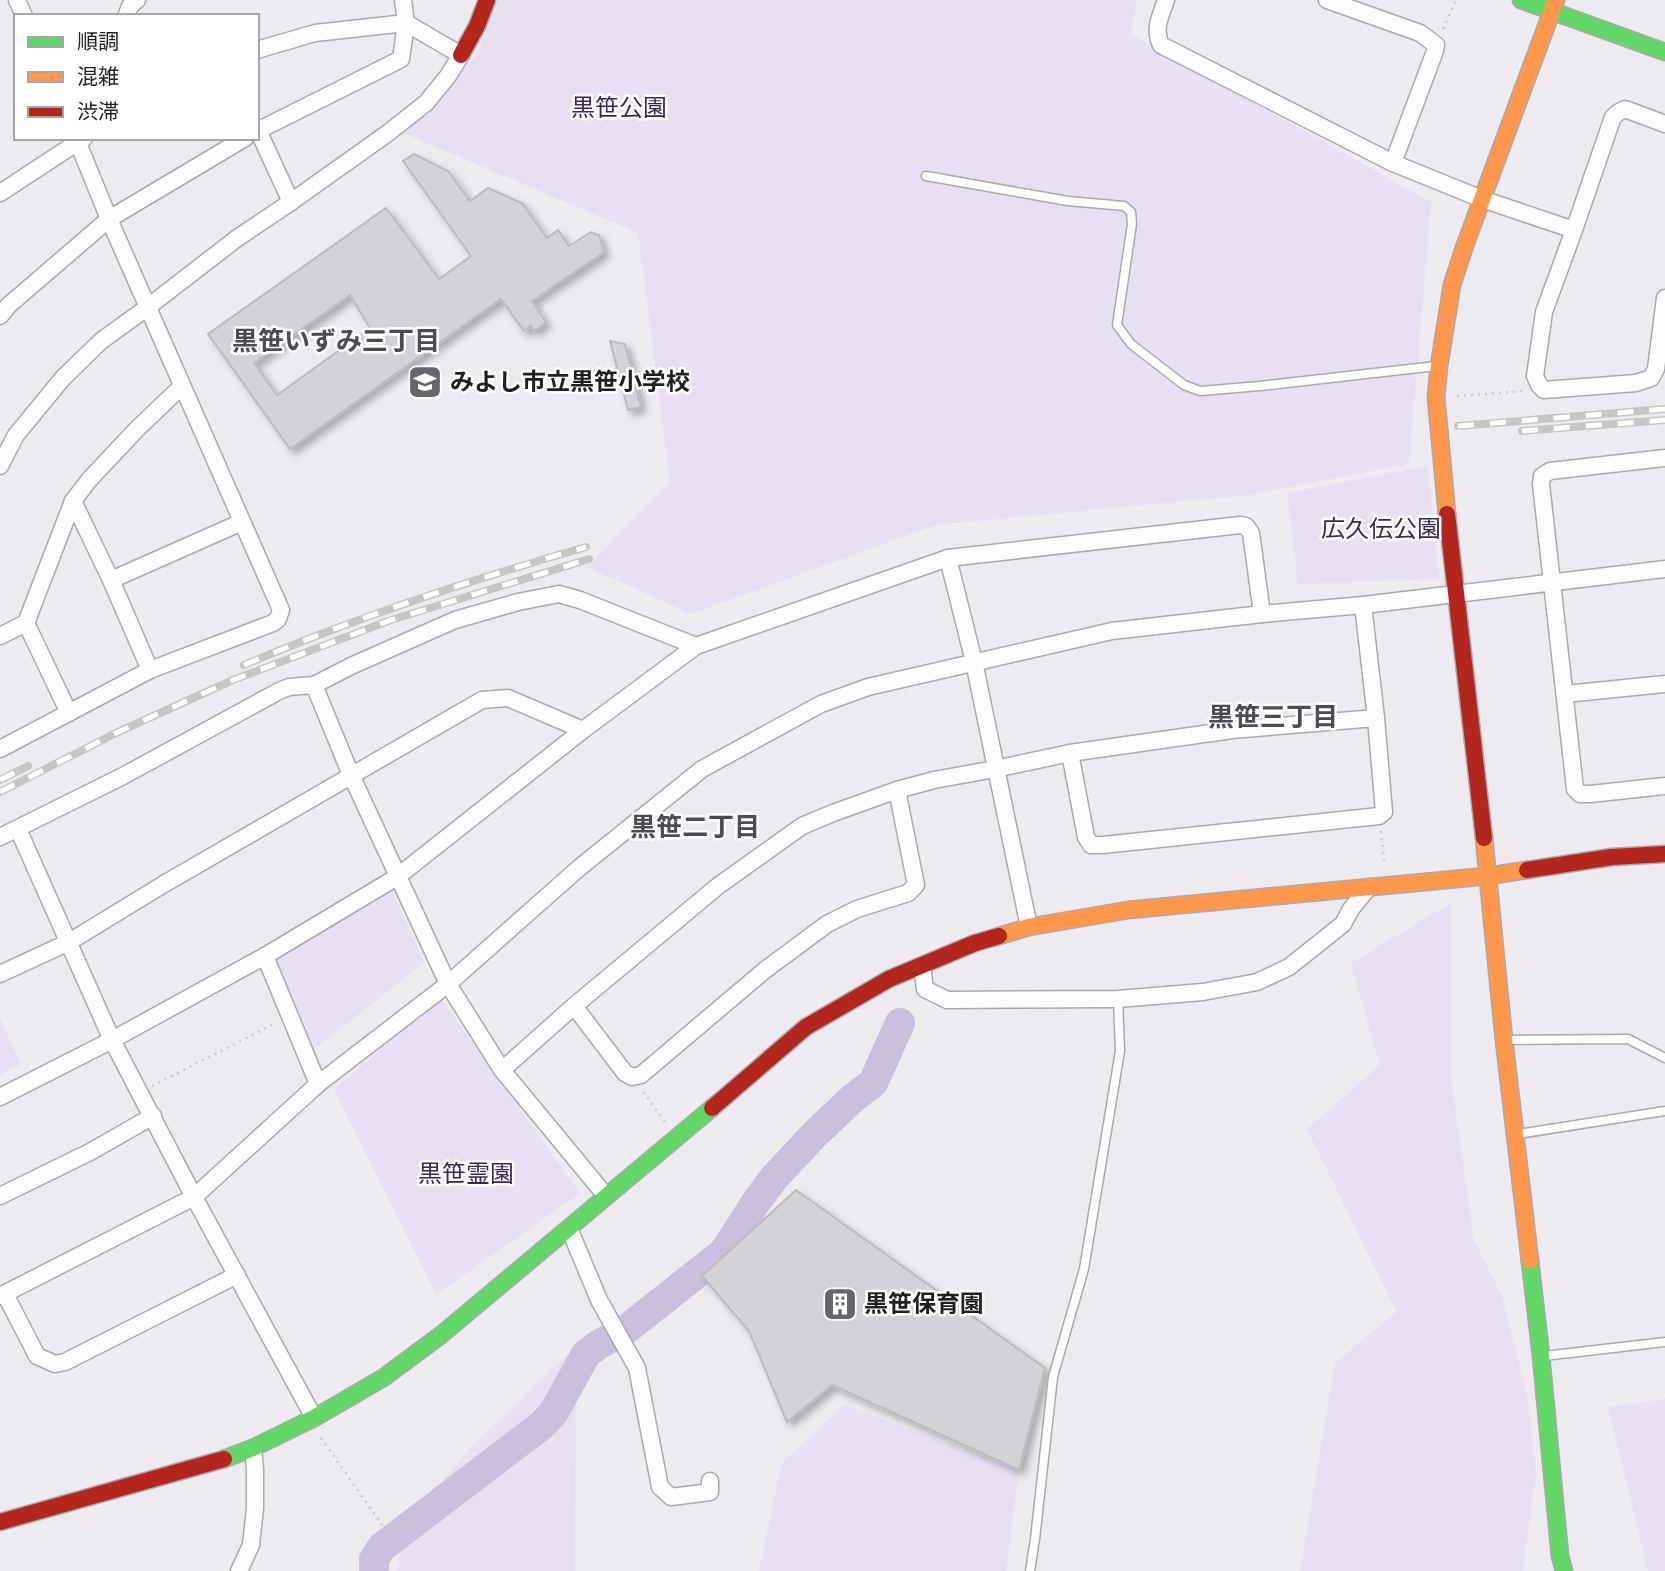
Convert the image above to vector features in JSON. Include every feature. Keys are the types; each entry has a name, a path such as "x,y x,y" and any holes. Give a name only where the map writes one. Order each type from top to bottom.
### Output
{"street":[{"path":"259,130 401,59 406,23 402,0"},
{"path":"0,466 16,435 63,378 101,341 236,239 388,133 426,103 461,55 477,26 486,0"},
{"path":"1166,0 1157,29 1161,45 1393,163 1482,199 1574,230"},
{"path":"1327,0 1420,33 1436,45 1393,163"},
{"path":"1521,0 1554,6 1665,52"},
{"path":"1554,6 1452,285 1436,397 1504,1040 1541,1356 1560,1556 1564,1571"},
{"path":"259,49 315,33 406,23 461,55"},
{"path":"1665,124 1625,109 1613,117 1544,312 1535,376 1539,385 1544,390 1636,383 1651,378 1656,369 1665,298"},
{"path":"0,192 79,140 109,219 281,610 278,619 273,623 150,670 0,749"},
{"path":"0,316 9,305 109,219 242,140"},
{"path":"259,140 291,202"},
{"path":"0,636 26,623 73,501 89,480 182,386"},
{"path":"1665,458 1550,471 1542,476 1541,484 1575,789 1580,794 1665,786"},
{"path":"73,501 150,670"},
{"path":"111,580 242,522"},
{"path":"0,1097 112,1040 265,956 397,877 583,730 696,646 948,558 1240,525 1246,526 1251,533 1262,614"},
{"path":"948,558 974,662 1029,927"},
{"path":"237,1275 65,1362 55,1364 37,1356 2,1295 194,1197 318,1084 448,984 579,869 702,769 821,704 868,688 1112,631 1665,569"},
{"path":"0,837 123,776 270,695 289,687 314,685 455,620 518,602 559,594 696,646"},
{"path":"1070,753 1086,837 1091,845 1379,816 1384,812 1363,604"},
{"path":"26,623 69,713"},
{"path":"1565,694 1665,684"},
{"path":"314,685 351,775 448,984 502,1070 606,1196"},
{"path":"0,974 69,942 482,700 509,698 583,730"},
{"path":"502,1070 718,886 802,826 897,790 1070,753 1232,730 1376,718"},
{"path":"574,1006 625,1073 632,1077 641,1074 765,970 827,924 857,909 908,893 916,885 897,790"},
{"path":"18,829 112,1040 314,1418"},
{"path":"0,1522 203,1465 253,1448 314,1418 383,1378 441,1335 806,1027 888,979 975,943 1029,927 1128,910 1388,887 1488,876 1612,856 1665,854"},
{"path":"922,966 925,989 947,1000 1118,999 1203,992 1257,982 1289,967 1343,924 1368,887"},
{"path":"265,956 318,1084"},
{"path":"0,1196 90,1152 153,1116"},
{"path":"569,1228 598,1300 637,1368 660,1487 671,1497 697,1494 710,1492 710,1481"},
{"path":"239,1571 251,1545 255,1508 253,1448"}],"lane":[{"path":"926,176 1068,201 1124,206 1131,212 1132,225 1117,325 1131,344 1184,385 1200,391 1439,366"},
{"path":"1030,1571 1053,1377 1084,1269 1120,1051 1118,999"},
{"path":"1504,1040 1628,1039 1665,1058"},
{"path":"1515,1134 1665,1111"},
{"path":"1541,1356 1665,1342"}],"path":[{"path":"1436,45 1456,0"},
{"path":"1436,397 1544,390"},
{"path":"1379,816 1388,887"},
{"path":"140,1092 290,1016"},
{"path":"632,1077 677,1137"},
{"path":"314,1418 321,1438 387,1532 367,1556 365,1571"}],"green space":[{"name":"黒笹公園","path":"497,0 1137,0 1131,34 1431,202 1409,464 1248,495 936,525 691,614 587,567 670,481 638,233 405,134 478,54"},
{"name":"広久伝公園","path":"1428,466 1439,579 1298,584 1287,493"},
{"path":"386,877 424,963 314,1049 265,956"},
{"path":"1451,903 1451,1077 1474,1239 1503,1299 1527,1394 1536,1473 1523,1571 1300,1571 1335,1363 1396,1312 1307,1129 1380,1065 1351,963"},
{"name":"黒笹霊園","path":"440,997 580,1193 436,1295 334,1090"},
{"path":"0,1018 21,1065 0,1075"},
{"path":"576,1346 575,1571 398,1571 400,1532 470,1448"},
{"path":"1665,1399 1665,1571 1648,1571 1608,1407"},
{"path":"844,1405 1019,1470 1006,1571 759,1571 782,1463"}],"building":[{"path":"414,154 448,171 470,201 488,188 522,203 547,238 558,230 569,246 591,232 599,235 604,252 532,301 546,322 534,331 531,326 524,331 501,299 290,449 208,334 386,208 439,279 471,256 403,161","holes":["350,295 370,328 277,395 254,363"]},
{"path":"610,341 625,344 641,407 628,410"},
{"name":"黒笹保育園","path":"796,1190 1045,1368 1019,1470 832,1385 787,1422 749,1331 702,1276"}],"waterway":[{"path":"374,1571 374,1559 382,1547 542,1425 554,1412 586,1354 628,1328 724,1252 773,1179 814,1135 873,1083 900,1023"}],"railway":[{"path":"1458,426 1665,409"},
{"path":"1522,431 1665,420"},
{"path":"244,665 413,601 586,547"},
{"path":"0,792 118,732 233,680 391,620 589,559"},
{"path":"0,780 28,766"}],"traffic: fast":[{"path":"1521,0 1665,52"},
{"path":"224,1459 314,1418 383,1378 441,1335 712,1108"},
{"path":"1530,1261 1560,1556 1564,1571"}],"traffic: slow":[{"path":"1447,514 1436,397 1452,285 1556,0"},
{"path":"1484,838 1530,1261"},
{"path":"999,936 1029,927 1128,910 1527,870"}],"traffic: jam":[{"path":"461,55 487,0"},
{"path":"1447,514 1484,838"},
{"path":"1527,870 1612,857 1665,854"},
{"path":"712,1108 806,1027 889,979 975,943 999,936"},
{"path":"0,1522 224,1459"}],"place":[{"name":"みよし市立黒笹小学校","path":"425,382"},
{"name":"黒笹保育園","path":"840,1304"}],"district":[{"name":"黒笹いずみ三丁目","path":"336,342"},
{"name":"黒笹三丁目","path":"1273,718"},
{"name":"黒笹二丁目","path":"695,828"}]}
